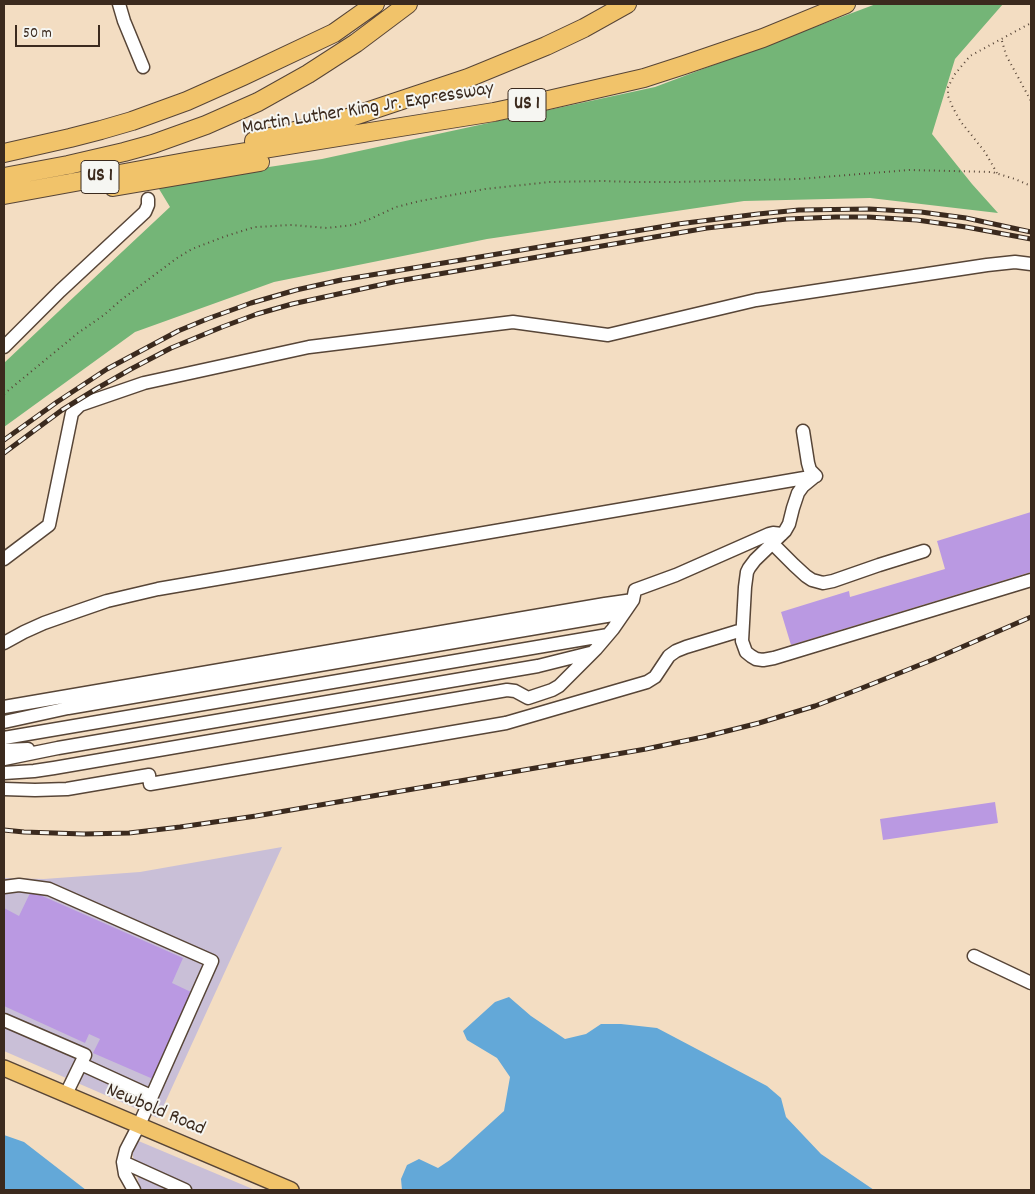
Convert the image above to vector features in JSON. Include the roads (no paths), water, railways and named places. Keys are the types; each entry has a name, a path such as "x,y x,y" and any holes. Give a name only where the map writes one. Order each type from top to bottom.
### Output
{"highway":[{"path":"270,63 359,4"},
{"path":"4,154 70,138 187,101 334,32 375,4"},
{"name":"Martin Luther King Jr. Expressway","path":"4,176 68,165 124,152 206,125 258,102 308,74 356,43 408,4"},
{"path":"196,160 263,138 356,115 468,78 546,46 584,28 627,4"},
{"name":"Martin Luther King Jr. Expressway","path":"4,194 196,160 494,112 644,78 748,43 846,4"},
{"path":"4,205 287,157 494,112"}],"main road":[{"name":"Newbold Road","path":"4,1068 286,1189"}],"street":[{"path":"119,4 143,67"},
{"path":"4,347 60,291 145,212 148,199"},
{"path":"4,559 49,525 72,413 80,404 144,382 309,347 513,322 608,335 756,300 987,265 1015,262 1031,264"},
{"path":"803,431 810,470 816,476"},
{"path":"816,476 803,486 798,493 789,524 782,534 755,560 747,572 742,630 743,645 748,654 756,659 766,660 1031,580"},
{"path":"4,643 44,623 92,606 158,589 816,476"},
{"path":"4,773 45,770 507,690 515,691 528,698 555,689 592,653 608,635 633,600 635,590 676,575 768,534 782,534"},
{"path":"772,544 806,576 823,583 833,582 924,551"},
{"path":"4,707 633,600"},
{"path":"4,722 68,708 624,613"},
{"path":"4,789 67,789 149,775 150,784 506,722 651,680 658,674 669,656 676,651 742,630"},
{"path":"4,738 608,635"},
{"path":"4,760 51,750 538,666 592,653"},
{"path":"555,689 560,707"},
{"path":"35,790 45,770 56,729"},
{"path":"4,750 51,750"},
{"path":"4,887 19,885 49,889 212,962 126,1150 123,1162 125,1174 134,1190"},
{"path":"974,956 1031,983"},
{"path":"4,1020 85,1055 66,1094"},
{"path":"81,1064 151,1096"},
{"path":"123,1162 185,1190"}],"water":[{"path":"509,997 531,1016 565,1039 586,1034 601,1024 657,1028 767,1086 781,1098 786,1117 821,1154 874,1190 402,1190 401,1179 407,1165 419,1159 438,1168 450,1160 504,1111 510,1077 497,1058 467,1040 463,1031 495,1002"},
{"path":"4,1135 24,1142 86,1190 4,1190"}],"railway":[{"path":"4,440 107,369 178,331 251,303 341,280 678,224 799,210 869,209 921,212 966,218 1031,232"},
{"path":"4,453 62,410 131,369 171,348 257,314 292,304 398,281 707,228 787,219 868,217 917,220 1031,239"},
{"path":"4,830 84,834 129,833 180,827 256,816 646,749 759,723 815,706 932,660 1031,617"}]}
